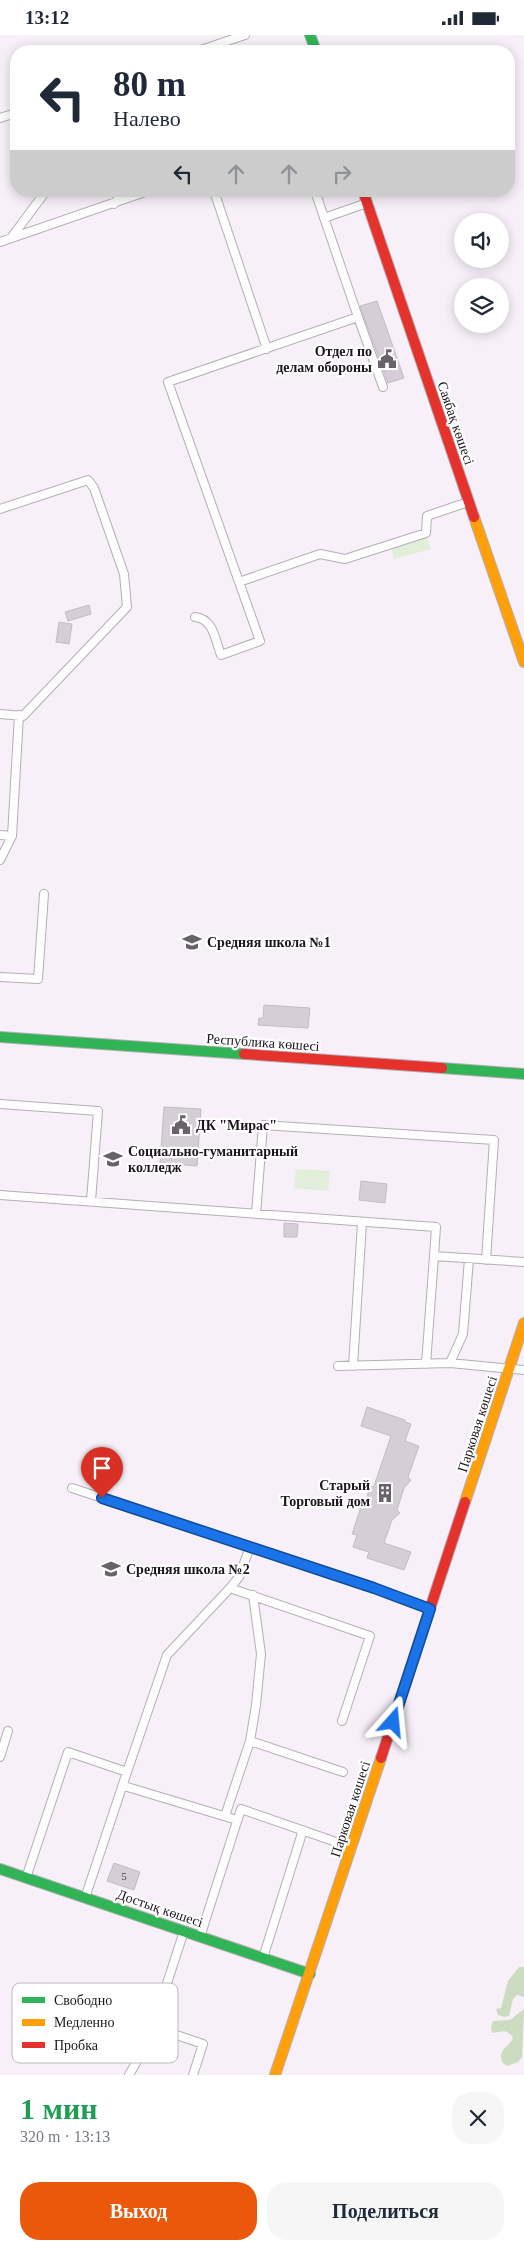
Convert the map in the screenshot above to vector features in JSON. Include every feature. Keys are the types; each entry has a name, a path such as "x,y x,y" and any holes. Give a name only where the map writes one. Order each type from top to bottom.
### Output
{"street":[{"path":"216,45 245,35"},
{"path":"10,238 41,197"},
{"path":"114,204 119,197"},
{"path":"0,241 132,197"},
{"path":"216,197 267,349"},
{"path":"317,197 383,387"},
{"name":"Саябақ көшесі","path":"365,197 524,662"},
{"path":"324,217 367,203"},
{"path":"195,617 203,618 210,623 221,655 260,641 168,382 358,317"},
{"path":"0,508 88,480 94,488 121,565 127,607 23,715 0,714"},
{"path":"239,582 320,554 345,559 426,533 427,516 468,502"},
{"path":"0,860 12,836 19,715"},
{"path":"0,835 12,836"},
{"path":"0,977 38,979 44,894"},
{"name":"Республика көшесі","path":"0,1037 524,1074"},
{"path":"0,1104 98,1111 91,1201"},
{"path":"256,1214 263,1125 494,1140 486,1260"},
{"path":"0,1195 436,1227 426,1364"},
{"path":"353,1366 362,1223"},
{"path":"434,1256 524,1263"},
{"path":"450,1363 463,1334 469,1259"},
{"name":"Парковая көшесі","path":"275,2075 351,1851 524,1323"},
{"path":"338,1366 450,1363 510,1367 524,1370"},
{"path":"72,1488 374,1588 430,1609"},
{"path":"85,1898 167,1655 240,1577 250,1547"},
{"path":"230,1587 370,1636 342,1721"},
{"path":"225,1816 250,1741 261,1654 253,1595"},
{"path":"0,1757 8,1731"},
{"path":"250,1741 343,1772"},
{"path":"26,1878 68,1752 127,1772"},
{"path":"124,1786 237,1820"},
{"path":"200,1937 241,1809 339,1843 351,1851"},
{"path":"263,1958 303,1830"},
{"name":"Достық көшесі","path":"0,1869 310,1974"},
{"path":"167,1983 184,1931"},
{"path":"178,2035 203,2044 193,2075"},
{"path":"129,2075 136,2063"}],"green space":[{"path":"427,537 431,549 394,559 392,548"},
{"path":"296,1169 330,1171 328,1191 294,1188"},
{"path":"519,1967 524,1967 524,1997 517,1995 513,1999 509,2016 498,2015 496,2009 501,2008 508,1981"},
{"path":"524,2009 522,2057 518,2062 507,2066 502,2062 501,2054 513,2038 506,2032 492,2033 491,2027 493,2021 510,2020"}],"building":[{"name":"Отдел по делам обороны","path":"377,301 404,378 388,383 360,306"},
{"path":"89,605 91,614 68,621 65,612"},
{"path":"59,622 72,624 69,644 56,642"},
{"path":"264,1005 310,1008 308,1028 258,1025 259,1018 263,1018"},
{"name":"ДК \"Мирас\"","path":"164,1107 201,1109 197,1166 160,1163"},
{"path":"361,1181 387,1184 385,1203 359,1200"},
{"path":"284,1223 298,1224 297,1237 284,1237"},
{"name":"Старый Торговый дом","path":"367,1407 405,1420 405,1422 411,1424 405,1441 419,1446 408,1477 411,1480 404,1488 397,1510 400,1513 392,1520 384,1543 411,1552 404,1570 367,1558 369,1552 353,1547 357,1535 352,1534 360,1510 360,1498 367,1499 369,1487 374,1486 391,1436 361,1426"},
{"path":"114,1863 140,1872 134,1890 107,1881"}],"traffic: fast":[{"path":"310,35 314,45"},
{"path":"0,1037 244,1054"},
{"path":"442,1068 524,1074"},
{"path":"0,1869 310,1974"}],"traffic: slow":[{"path":"474,517 524,662"},
{"path":"465,1502 524,1323"},
{"path":"275,2075 381,1758"}],"traffic: jam":[{"path":"365,197 474,517"},
{"path":"244,1054 442,1068"},
{"path":"381,1758 465,1502"}],"place":[{"name":"Отдел по делам обороны","path":"387,359"},
{"name":"Средняя школа №1","path":"192,942"},
{"name":"ДК \"Мирас\"","path":"181,1125"},
{"name":"Социально-гуманитарный колледж","path":"113,1159"},
{"name":"Старый Торговый дом","path":"385,1493"},
{"name":"Средняя школа №2","path":"111,1569"}],"route":[{"path":"102,1498 374,1588 430,1609 393,1722"}]}
